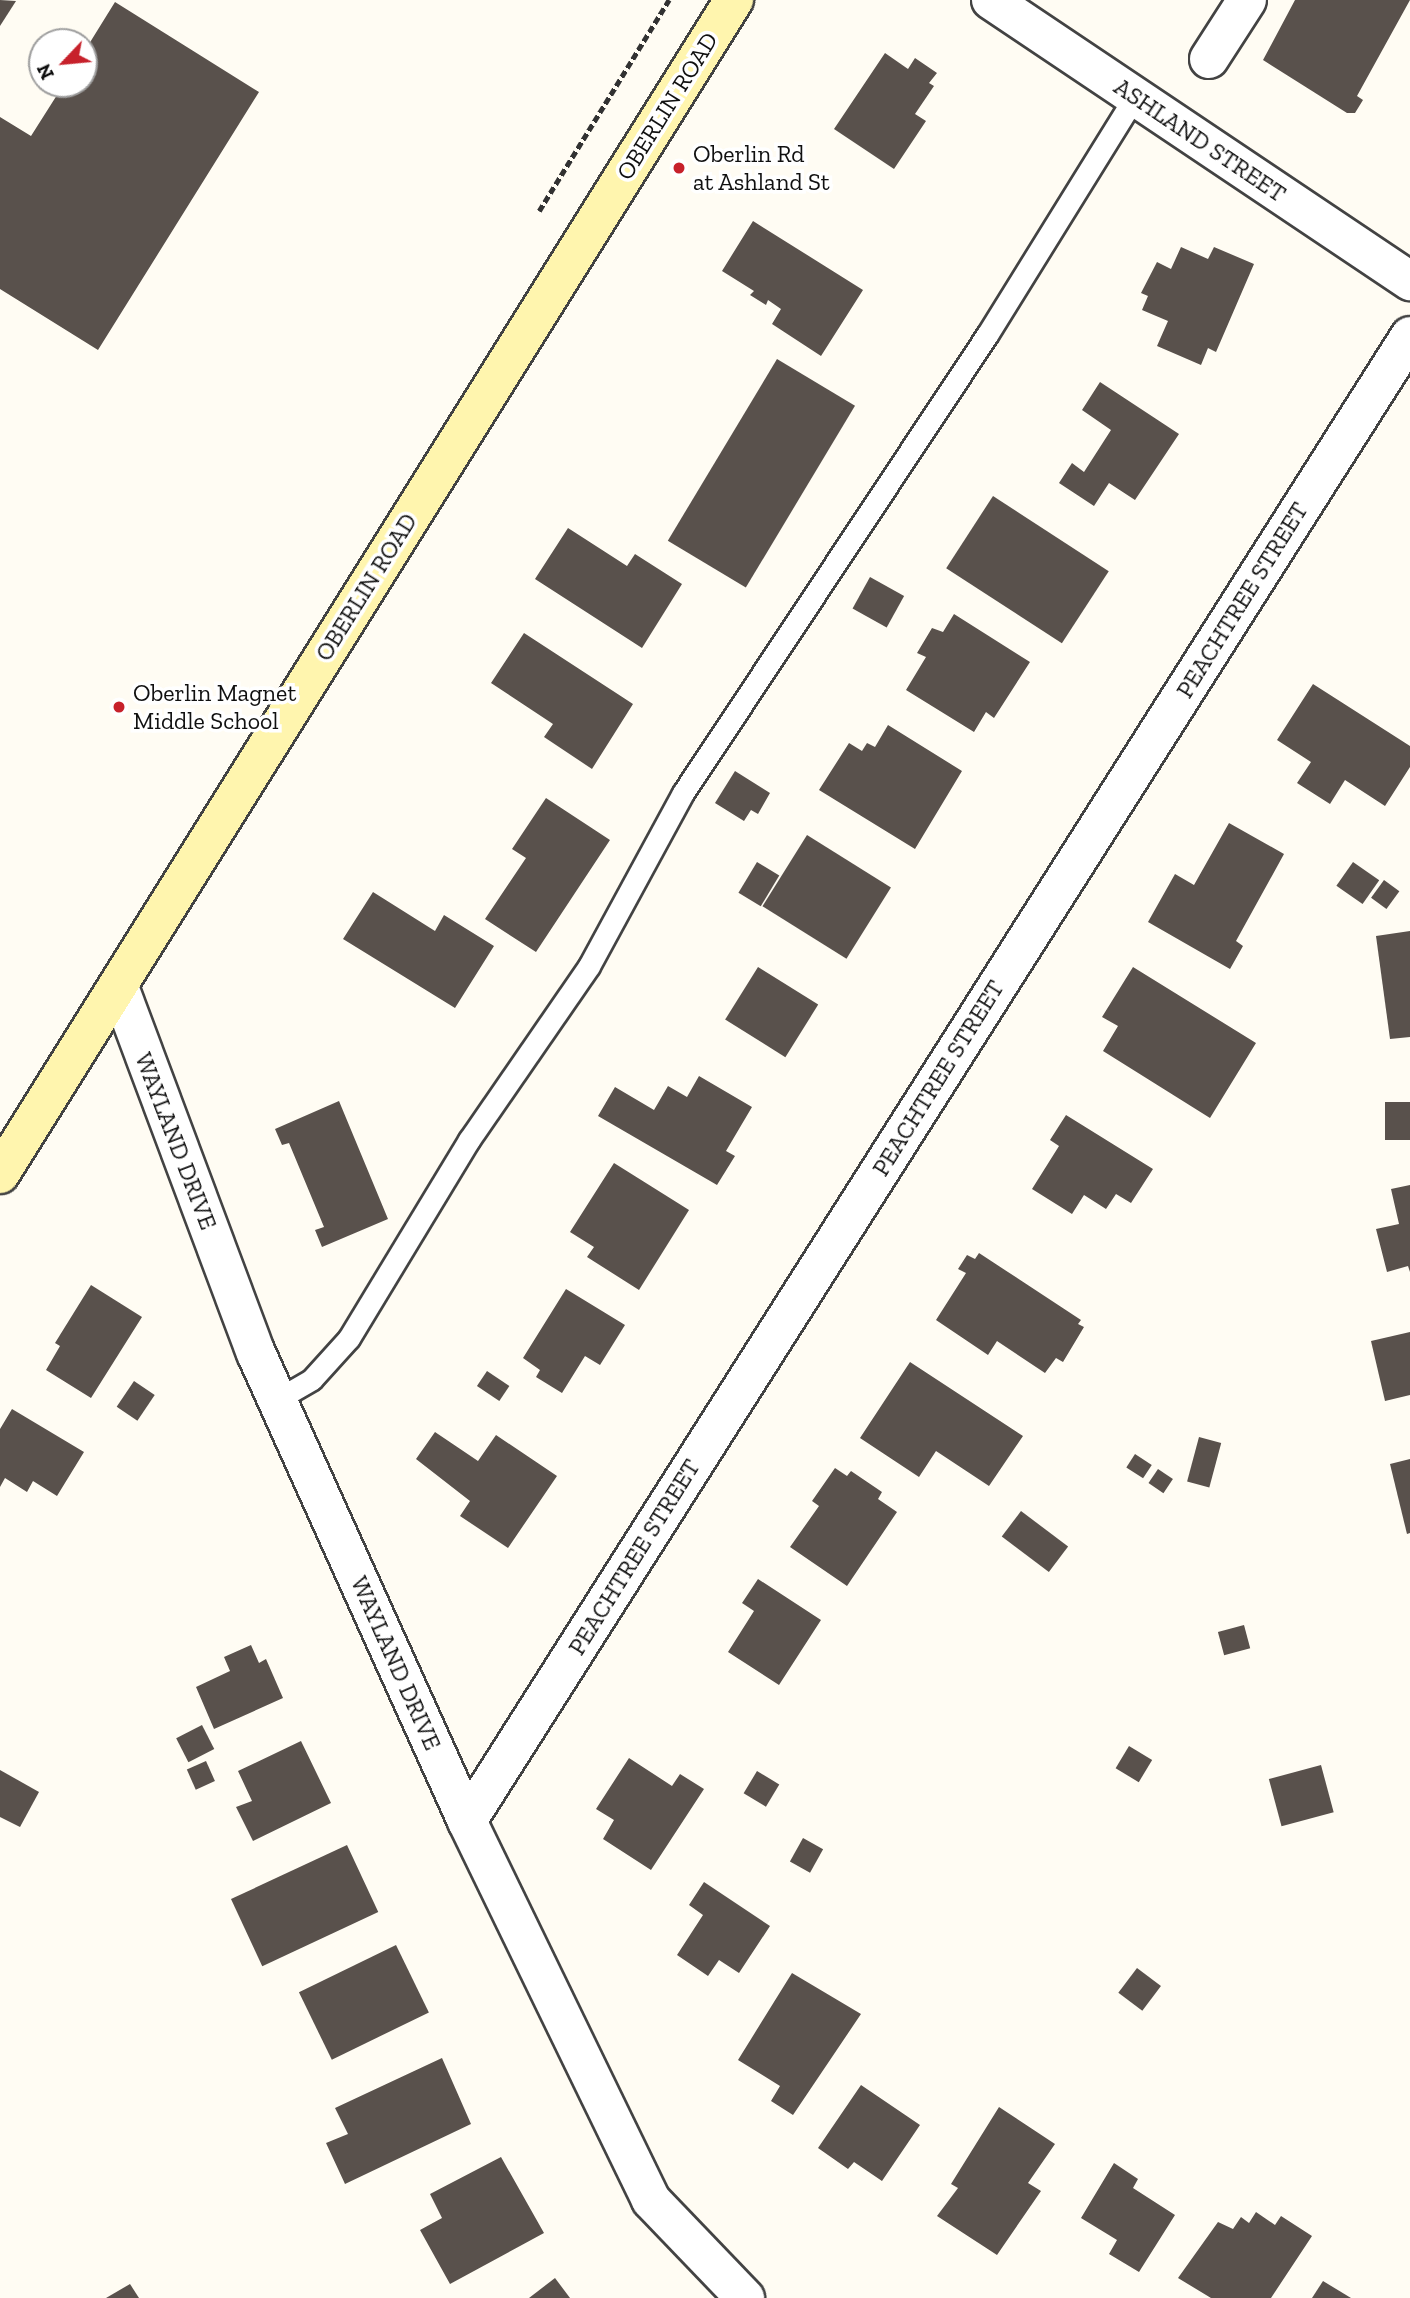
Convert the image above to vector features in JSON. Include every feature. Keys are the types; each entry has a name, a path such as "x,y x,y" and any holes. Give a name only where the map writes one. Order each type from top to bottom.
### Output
{"main road":[{"name":"OBERLIN ROAD","path":"0,1174 734,0"}],"street":[{"name":"ASHLAND STREET","path":"991,0 1410,281"},
{"path":"1209,59 1248,0"},
{"name":"PEACHTREE STREET","path":"467,1821 1408,348"},
{"name":"WAYLAND DRIVE","path":"119,987 256,1353 467,1821 651,2200 746,2298"}],"lane":[{"path":"278,1399 312,1379 349,1338 469,1140 589,966 683,793 988,335 1135,96"}],"path":[{"path":"539,211 669,0"}],"building":[{"path":"0,0 16,1 0,26"},
{"path":"1295,0 1410,0 1357,96 1363,100 1355,113 1347,113 1263,60"},
{"path":"115,2 259,92 98,350 0,289 0,117 31,136 55,98 98,98 98,29"},
{"path":"885,53 908,69 915,58 937,73 929,83 934,86 915,114 926,121 894,169 834,129"},
{"path":"753,221 863,290 821,356 772,324 781,309 768,300 766,305 750,295 754,291 722,271"},
{"path":"1181,247 1208,259 1214,247 1254,264 1216,352 1208,348 1201,365 1157,346 1168,321 1142,310 1148,296 1141,293 1157,262 1171,269"},
{"path":"777,359 855,406 746,588 668,541"},
{"path":"1100,382 1179,434 1135,500 1109,483 1094,506 1059,483 1072,463 1084,472 1111,430 1082,410"},
{"path":"993,496 1109,571 1062,643 946,568"},
{"path":"568,528 627,566 635,554 682,584 642,648 535,579"},
{"path":"870,577 904,596 887,627 853,608"},
{"path":"954,614 1030,662 994,718 986,712 974,732 906,690 926,657 917,653 932,628 943,632"},
{"path":"524,633 633,704 592,769 544,737 553,724 491,683"},
{"path":"1313,684 1410,746 1410,767 1385,806 1345,780 1330,804 1297,783 1311,762 1277,740"},
{"path":"888,725 962,771 915,849 819,790 849,743 862,751 867,743 875,747"},
{"path":"735,771 770,793 758,814 751,810 744,821 715,803"},
{"path":"546,798 610,840 536,952 485,919 526,858 512,849"},
{"path":"1229,823 1284,854 1236,941 1243,946 1230,969 1148,922 1175,874 1194,885"},
{"path":"807,835 891,887 846,959 762,906"},
{"path":"757,862 779,875 761,906 738,893"},
{"path":"1353,862 1379,880 1363,904 1336,886"},
{"path":"1384,880 1399,891 1386,909 1371,898"},
{"path":"373,892 435,931 444,915 494,946 455,1008 343,939"},
{"path":"1410,931 1410,1037 1390,1039 1376,936"},
{"path":"758,967 818,1005 785,1057 725,1020"},
{"path":"1133,967 1256,1043 1210,1118 1103,1051 1118,1026 1102,1017"},
{"path":"699,1076 752,1107 726,1151 735,1156 717,1185 598,1116 615,1087 654,1110 668,1086 687,1097"},
{"path":"339,1101 388,1219 322,1247 315,1230 324,1227 289,1143 282,1145 275,1129"},
{"path":"1385,1102 1410,1102 1410,1140 1385,1140"},
{"path":"1066,1115 1153,1169 1131,1203 1116,1194 1106,1209 1084,1195 1072,1214 1032,1189 1059,1146 1050,1140"},
{"path":"614,1163 689,1210 639,1290 587,1257 594,1247 570,1232"},
{"path":"1410,1185 1410,1272 1408,1266 1387,1272 1376,1229 1399,1224 1391,1189"},
{"path":"979,1253 1081,1320 1078,1324 1084,1327 1063,1362 1056,1358 1045,1373 997,1341 988,1355 936,1320 966,1273 958,1269 967,1255 975,1259"},
{"path":"91,1285 142,1317 91,1398 46,1370 60,1346 55,1343"},
{"path":"566,1289 625,1325 600,1365 585,1356 562,1393 536,1377 540,1370 523,1358"},
{"path":"1410,1332 1410,1395 1385,1401 1371,1341"},
{"path":"910,1362 1023,1436 989,1486 936,1451 919,1477 860,1438"},
{"path":"487,1371 509,1386 499,1401 477,1386"},
{"path":"134,1381 155,1395 137,1421 117,1407"},
{"path":"12,1409 84,1452 57,1496 33,1481 27,1492 5,1478 0,1487 0,1429"},
{"path":"435,1432 478,1461 496,1435 557,1476 508,1548 460,1516 470,1501 416,1459"},
{"path":"1199,1437 1221,1443 1209,1487 1187,1481"},
{"path":"1135,1454 1152,1465 1143,1478 1126,1467"},
{"path":"1410,1459 1410,1533 1407,1534 1390,1464"},
{"path":"835,1468 847,1476 851,1471 882,1492 878,1499 897,1512 847,1586 790,1547 819,1506 812,1501"},
{"path":"1158,1469 1173,1479 1163,1493 1148,1483"},
{"path":"1021,1511 1068,1547 1049,1572 1002,1537"},
{"path":"758,1579 821,1620 779,1685 728,1652 754,1611 742,1603"},
{"path":"1244,1625 1250,1648 1224,1655 1218,1632"},
{"path":"251,1645 259,1663 266,1659 283,1698 214,1729 196,1687 230,1671 224,1657"},
{"path":"202,1725 214,1749 188,1762 176,1738"},
{"path":"301,1741 331,1803 253,1841 236,1807 252,1801 238,1771"},
{"path":"1129,1746 1152,1760 1139,1782 1116,1768"},
{"path":"629,1758 672,1786 680,1774 704,1789 651,1870 603,1839 614,1820 596,1809"},
{"path":"206,1761 215,1781 196,1790 187,1770"},
{"path":"1321,1765 1334,1812 1282,1826 1269,1779"},
{"path":"0,1770 39,1792 20,1827 0,1817"},
{"path":"757,1771 779,1784 766,1807 744,1793"},
{"path":"803,1838 823,1849 810,1873 790,1862"},
{"path":"347,1845 378,1912 262,1966 231,1899"},
{"path":"704,1882 770,1926 739,1973 719,1960 708,1976 677,1955 703,1915 689,1905"},
{"path":"396,1945 429,2012 332,2060 299,1992"},
{"path":"1137,1968 1161,1986 1142,2011 1118,1993"},
{"path":"792,1973 861,2014 793,2115 771,2101 780,2086 738,2060"},
{"path":"442,2058 471,2124 345,2184 326,2143 348,2134 335,2108"},
{"path":"861,2085 920,2125 882,2181 854,2162 848,2169 818,2148"},
{"path":"999,2107 1055,2144 1028,2183 1041,2191 997,2255 937,2216 958,2188 951,2184"},
{"path":"501,2157 544,2233 450,2284 420,2230 442,2218 430,2194"},
{"path":"1114,2163 1138,2179 1133,2188 1175,2215 1139,2272 1109,2254 1117,2240 1081,2218"},
{"path":"1256,2212 1275,2225 1281,2216 1312,2236 1271,2298 1211,2298 1178,2278 1218,2222 1233,2229 1241,2217 1249,2223"},
{"path":"555,2278 570,2298 529,2298"},
{"path":"1323,2281 1351,2298 1312,2298"},
{"path":"130,2284 139,2298 106,2298"}],"place":[{"name":"Oberlin Rd at Ashland St","path":"679,168"},
{"name":"Oberlin Magnet Middle School","path":"119,707"}]}
